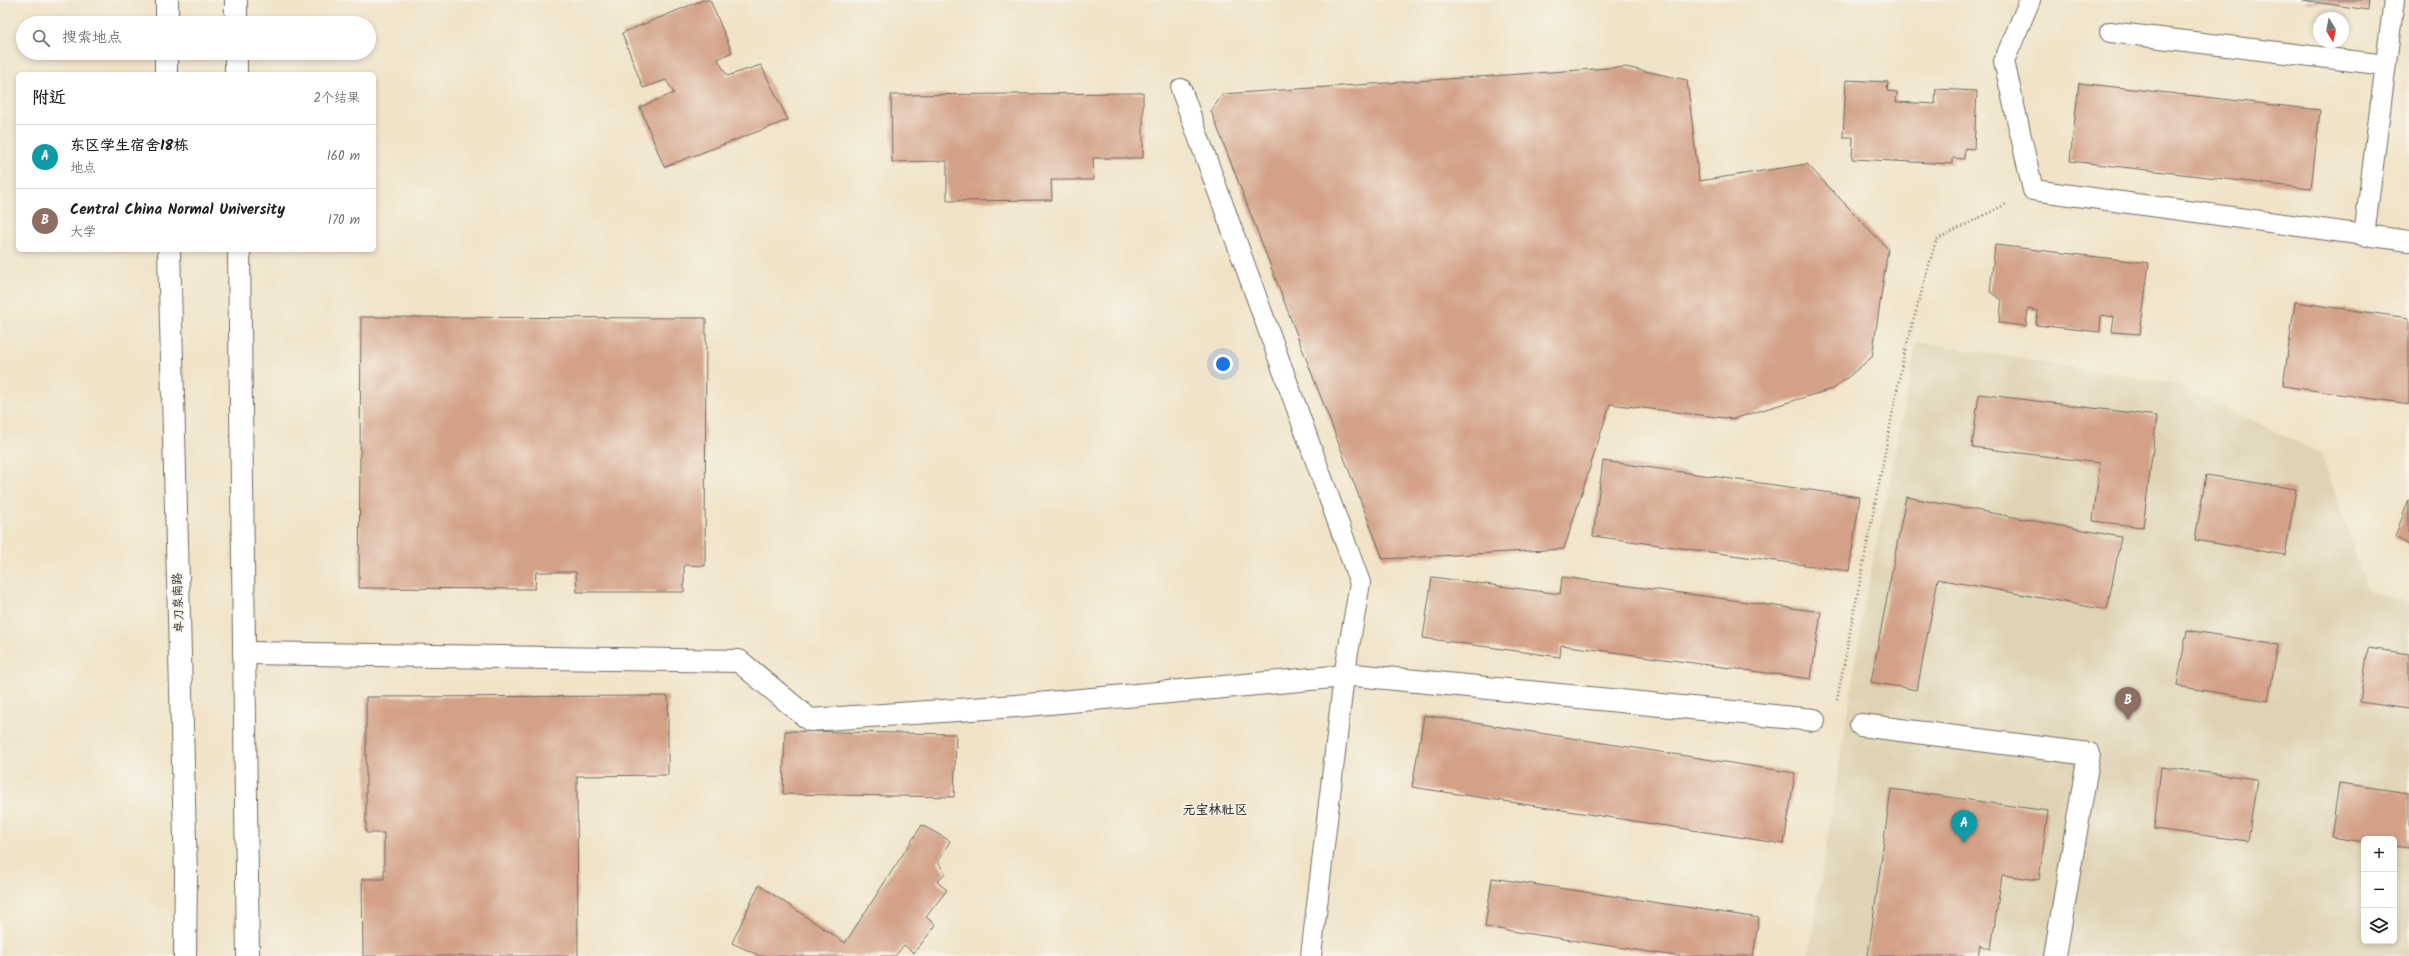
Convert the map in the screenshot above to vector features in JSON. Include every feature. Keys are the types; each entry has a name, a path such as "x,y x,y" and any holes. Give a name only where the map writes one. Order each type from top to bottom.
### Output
{"street":[{"path":"167,0 167,16"},
{"path":"236,0 236,16"},
{"path":"166,60 166,72"},
{"path":"236,60 236,72"},
{"name":"卓刀泉南路","path":"169,252 186,874 185,956"},
{"path":"239,252 248,956"},
{"path":"245,653 739,660 810,720 1016,706 1354,675 1814,720"},
{"path":"1861,725 2089,754 2055,956"}],"lane":[{"path":"2030,0 2004,61 2033,190 2409,242"},
{"path":"2364,236 2394,0"},
{"path":"2110,32 2386,66"},
{"path":"1181,89 1360,583 1344,676 1311,956"}],"path":[{"path":"1836,706 1904,354 1936,240 2033,190"}],"shaded area":[{"path":"1917,342 2172,383 2321,453 2368,590 2409,602 2409,956 1809,956 1865,601"}],"building":[{"path":"703,0 710,0 732,52 718,59 727,76 761,65 788,120 664,167 640,107 674,93 666,80 643,88 622,33"},
{"path":"2302,0 2369,0 2368,10"},
{"path":"1625,67 1687,80 1699,181 1807,164 1888,249 1872,357 1835,388 1733,419 1610,404 1564,549 1383,559 1211,111 1223,94"},
{"path":"1846,80 1888,82 1887,91 1897,92 1896,102 1935,104 1936,89 1977,91 1974,149 1965,148 1964,159 1953,158 1953,164 1852,159 1853,137 1843,137"},
{"path":"2079,83 2320,110 2311,189 2070,161"},
{"path":"1143,93 1143,158 1093,158 1094,180 1051,180 1052,200 947,201 947,161 892,162 891,95"},
{"path":"1995,245 2149,263 2140,334 2112,332 2114,317 2101,315 2100,332 2036,325 2038,311 2028,309 2026,326 1999,323 2002,300 1990,292"},
{"path":"2295,302 2409,318 2409,404 2283,386"},
{"path":"361,317 706,318 705,566 684,565 684,592 577,592 576,572 536,572 535,589 359,588"},
{"path":"1979,394 2157,416 2143,527 2093,521 2100,463 1972,447"},
{"path":"1603,461 1860,497 1849,571 1593,536"},
{"path":"2206,475 2296,489 2285,555 2195,540"},
{"path":"1906,497 2121,537 2107,610 1938,579 1917,690 1871,682"},
{"path":"2409,499 2409,545 2395,537"},
{"path":"1432,577 1560,594 1562,577 1821,612 1811,679 1561,645 1560,657 1423,638"},
{"path":"2187,630 2278,645 2268,701 2177,686"},
{"path":"2368,648 2409,654 2409,709 2360,702"},
{"path":"668,696 668,775 577,776 578,956 363,956 362,879 384,879 384,833 366,833 366,697"},
{"path":"1424,715 1795,773 1784,844 1412,787"},
{"path":"785,731 956,734 954,797 783,794"},
{"path":"2161,767 2257,779 2248,841 2154,829"},
{"path":"2339,783 2409,793 2409,848 2397,846 2397,836 2361,836 2361,842 2331,837"},
{"path":"1891,789 2048,811 2039,880 2002,875 1991,949 1980,945 1978,956 1868,956"},
{"path":"922,825 950,841 938,862 945,873 937,882 947,890 926,917 936,925 914,953 904,945 895,956 760,956 732,943 759,885 845,943"},
{"path":"1492,878 1759,918 1753,956 1676,956 1485,927"}],"place":[{"name":"Central China Normal University","path":"2128,720"},
{"name":"东区学生宿舍18栋","path":"1964,843"}],"district":[{"name":"元宝林社区","path":"1215,809"}]}
